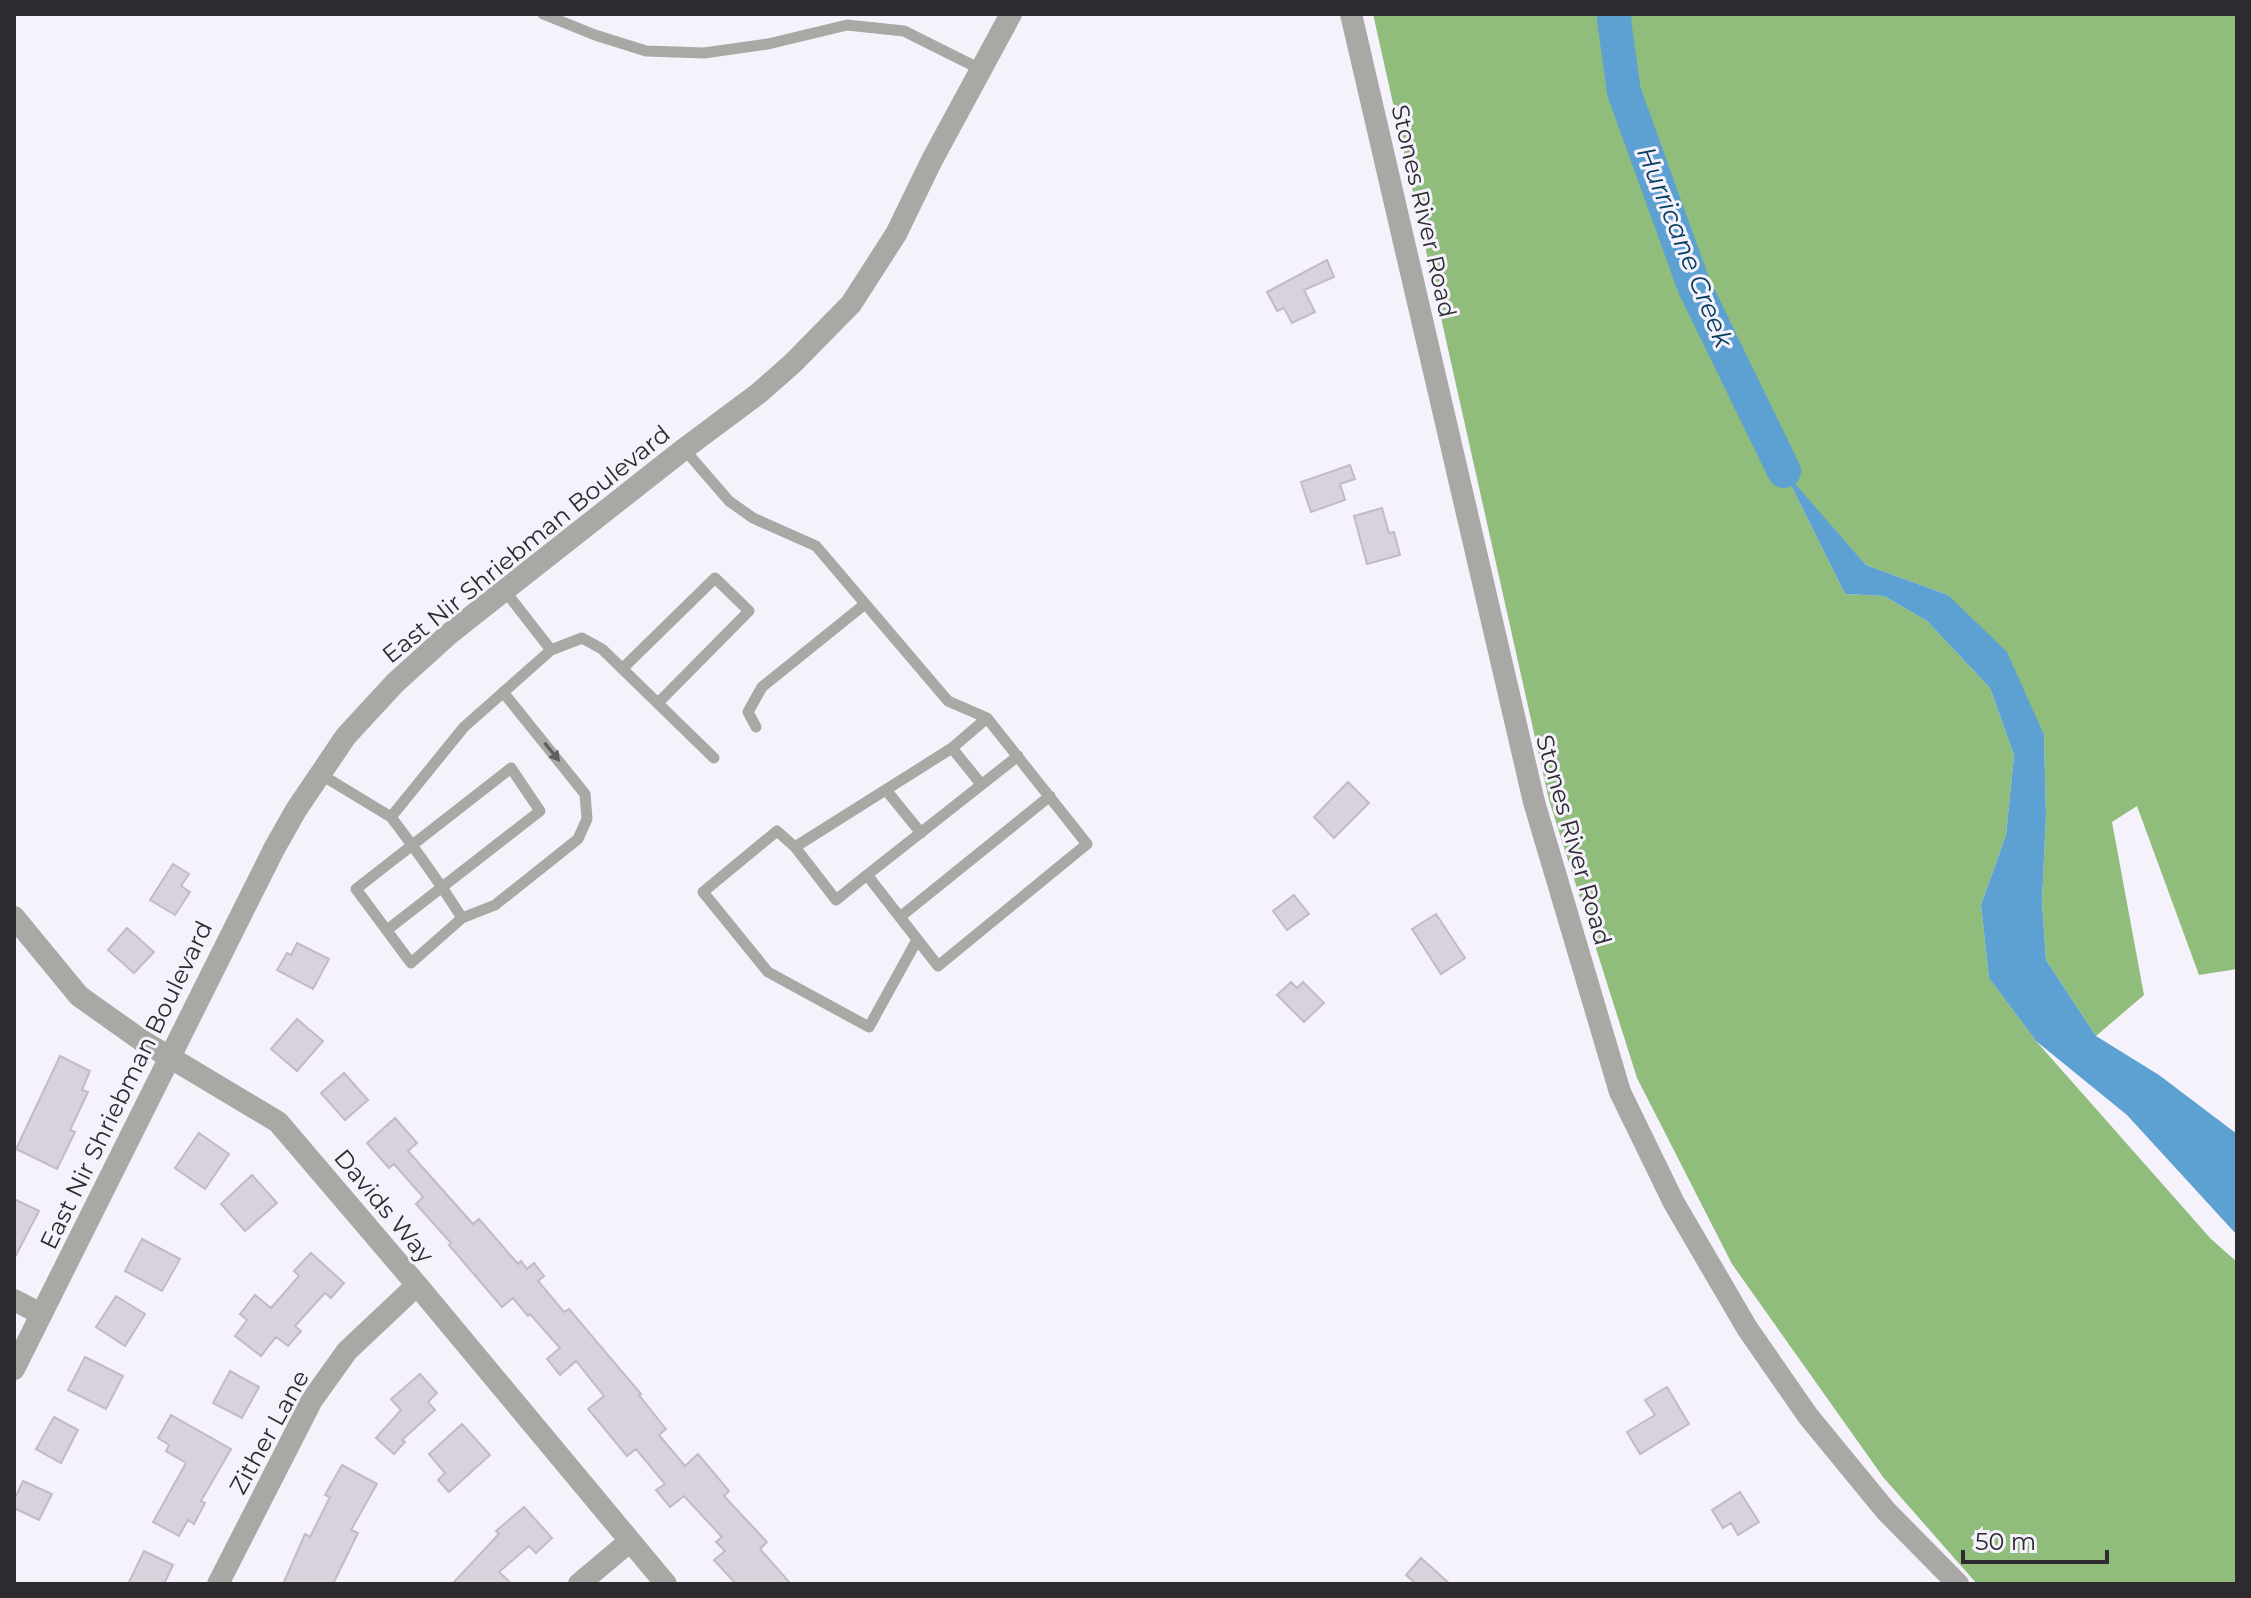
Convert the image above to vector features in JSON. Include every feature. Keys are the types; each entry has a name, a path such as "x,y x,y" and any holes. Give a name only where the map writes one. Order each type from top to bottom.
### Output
{"street":[{"name":"East Nir Shriebman Boulevard","path":"14,1369 274,849 296,810 346,736 395,683 449,634 759,393 851,304 896,234 1011,14"},
{"name":"Stones River Road","path":"1351,14 1534,802 1620,1092 1674,1203 1747,1328 1773,1366 1808,1416 1886,1511 1958,1584"},
{"name":"Davids Way","path":"14,917 79,996 141,1040 278,1122 666,1584"},
{"name":"Zither Lane","path":"218,1584 312,1400 347,1351 417,1285"},
{"path":"14,1300 41,1314"},
{"path":"579,1584 630,1541"}],"lane":[{"path":"543,14 646,51 704,53 768,44 847,25 904,31 982,70"},
{"path":"577,28 582,14"},
{"path":"684,449 729,501 753,518 816,546 948,701 987,718 1087,844 938,966 867,875"},
{"path":"622,669 715,578 749,611 658,703"},
{"path":"505,591 551,650"},
{"path":"756,727 748,712 762,687 865,604"},
{"path":"391,817 464,727 551,650 582,638 602,649 714,758"},
{"path":"387,930 540,811 511,768 356,889 411,963 462,918 495,905 578,839 587,819 585,794 503,692"},
{"path":"795,847 952,748 987,718"},
{"path":"952,748 981,784"},
{"path":"917,940 869,1027 768,972 703,892 777,831 795,847 836,900 1018,756"},
{"path":"320,774 391,817 462,918"},
{"path":"886,790 921,833"},
{"path":"900,917 1050,796"}],"green space":[{"path":"1373,14 2237,14 2237,969 2199,975 2137,806 2112,822 2144,995 2096,1036 2046,960 2042,902 2046,815 2044,735 1948,595 1866,565 1786,475 1845,594 1884,596 1927,621 1990,688 2014,755 2006,835 1981,905 1989,978 2036,1041 2211,1239 2237,1262 2237,1584 1977,1584 1883,1477 1732,1264 1637,1078 1549,800"}],"water":[{"path":"1784,471 1866,565 1948,595 2007,652 2044,735 2046,815 2042,902 2046,960 2096,1036 2159,1075 2237,1134 2237,1235 2127,1115 2036,1041 1989,978 1981,905 2006,835 2014,755 1990,688 1927,621 1884,596 1845,594"}],"building":[{"path":"1327,260 1334,277 1304,290 1315,312 1292,323 1284,308 1277,311 1267,292"},
{"path":"1350,465 1355,479 1340,484 1345,500 1311,512 1301,482"},
{"path":"1382,508 1389,533 1394,532 1400,555 1367,564 1354,516"},
{"path":"1348,782 1369,803 1334,838 1314,817"},
{"path":"173,864 189,874 181,886 190,892 175,915 150,900"},
{"path":"1294,895 1309,914 1287,930 1273,911"},
{"path":"1436,914 1465,958 1441,974 1412,929"},
{"path":"127,928 154,952 134,973 108,950"},
{"path":"297,943 329,959 313,989 277,970"},
{"path":"1291,982 1297,988 1303,982 1324,1003 1304,1022 1277,995"},
{"path":"297,1019 323,1041 297,1071 271,1049"},
{"path":"60,1056 90,1071 82,1090 88,1092 70,1130 75,1132 57,1169 16,1149"},
{"path":"344,1073 368,1100 345,1120 321,1093"},
{"path":"395,1118 417,1143 408,1151 473,1224 479,1219 518,1264 521,1261 527,1269 534,1263 544,1276 538,1281 564,1312 569,1309 641,1394 666,1429 659,1435 685,1466 698,1454 729,1491 724,1496 767,1542 760,1549 791,1584 736,1584 714,1560 725,1551 716,1542 722,1537 684,1496 670,1507 656,1490 665,1484 636,1449 627,1456 588,1409 604,1396 576,1361 560,1375 547,1359 560,1348 513,1298 502,1307 416,1204 423,1197 394,1164 389,1168 367,1143"},
{"path":"199,1133 229,1154 205,1189 175,1168"},
{"path":"252,1175 277,1203 245,1231 221,1204"},
{"path":"14,1199 39,1211 14,1259"},
{"path":"142,1239 180,1259 162,1291 125,1271"},
{"path":"311,1253 344,1283 331,1298 325,1293 295,1326 301,1331 288,1346 276,1337 261,1356 235,1336 247,1320 240,1314 255,1295 271,1308 299,1276 294,1271"},
{"path":"116,1296 145,1314 125,1346 96,1327"},
{"path":"85,1357 123,1376 106,1409 68,1390"},
{"path":"230,1371 259,1387 242,1418 213,1403"},
{"path":"420,1374 437,1393 428,1402 435,1410 402,1440 405,1442 394,1454 376,1438 401,1410 391,1399"},
{"path":"1667,1387 1689,1424 1640,1454 1627,1432 1655,1415 1645,1400"},
{"path":"171,1415 231,1449 201,1501 205,1503 194,1524 188,1520 179,1536 153,1522 186,1463 166,1451 169,1445 158,1438"},
{"path":"54,1417 78,1430 61,1463 36,1449"},
{"path":"462,1424 490,1455 449,1492 438,1480 445,1473 429,1454"},
{"path":"342,1465 377,1484 351,1530 358,1533 333,1584 283,1584 305,1534 310,1537 330,1497 325,1495"},
{"path":"23,1481 52,1494 39,1520 14,1508 14,1500"},
{"path":"1740,1492 1759,1522 1738,1535 1731,1523 1723,1528 1712,1510"},
{"path":"524,1507 552,1538 536,1553 529,1546 499,1572 512,1584 452,1584 499,1534 496,1531"},
{"path":"144,1551 173,1565 164,1584 128,1584"},
{"path":"1421,1558 1450,1584 1416,1584 1406,1575"}],"waterway":[{"name":"Hurricane Creek","path":"1615,14 1624,92 1694,286 1784,471"}]}
